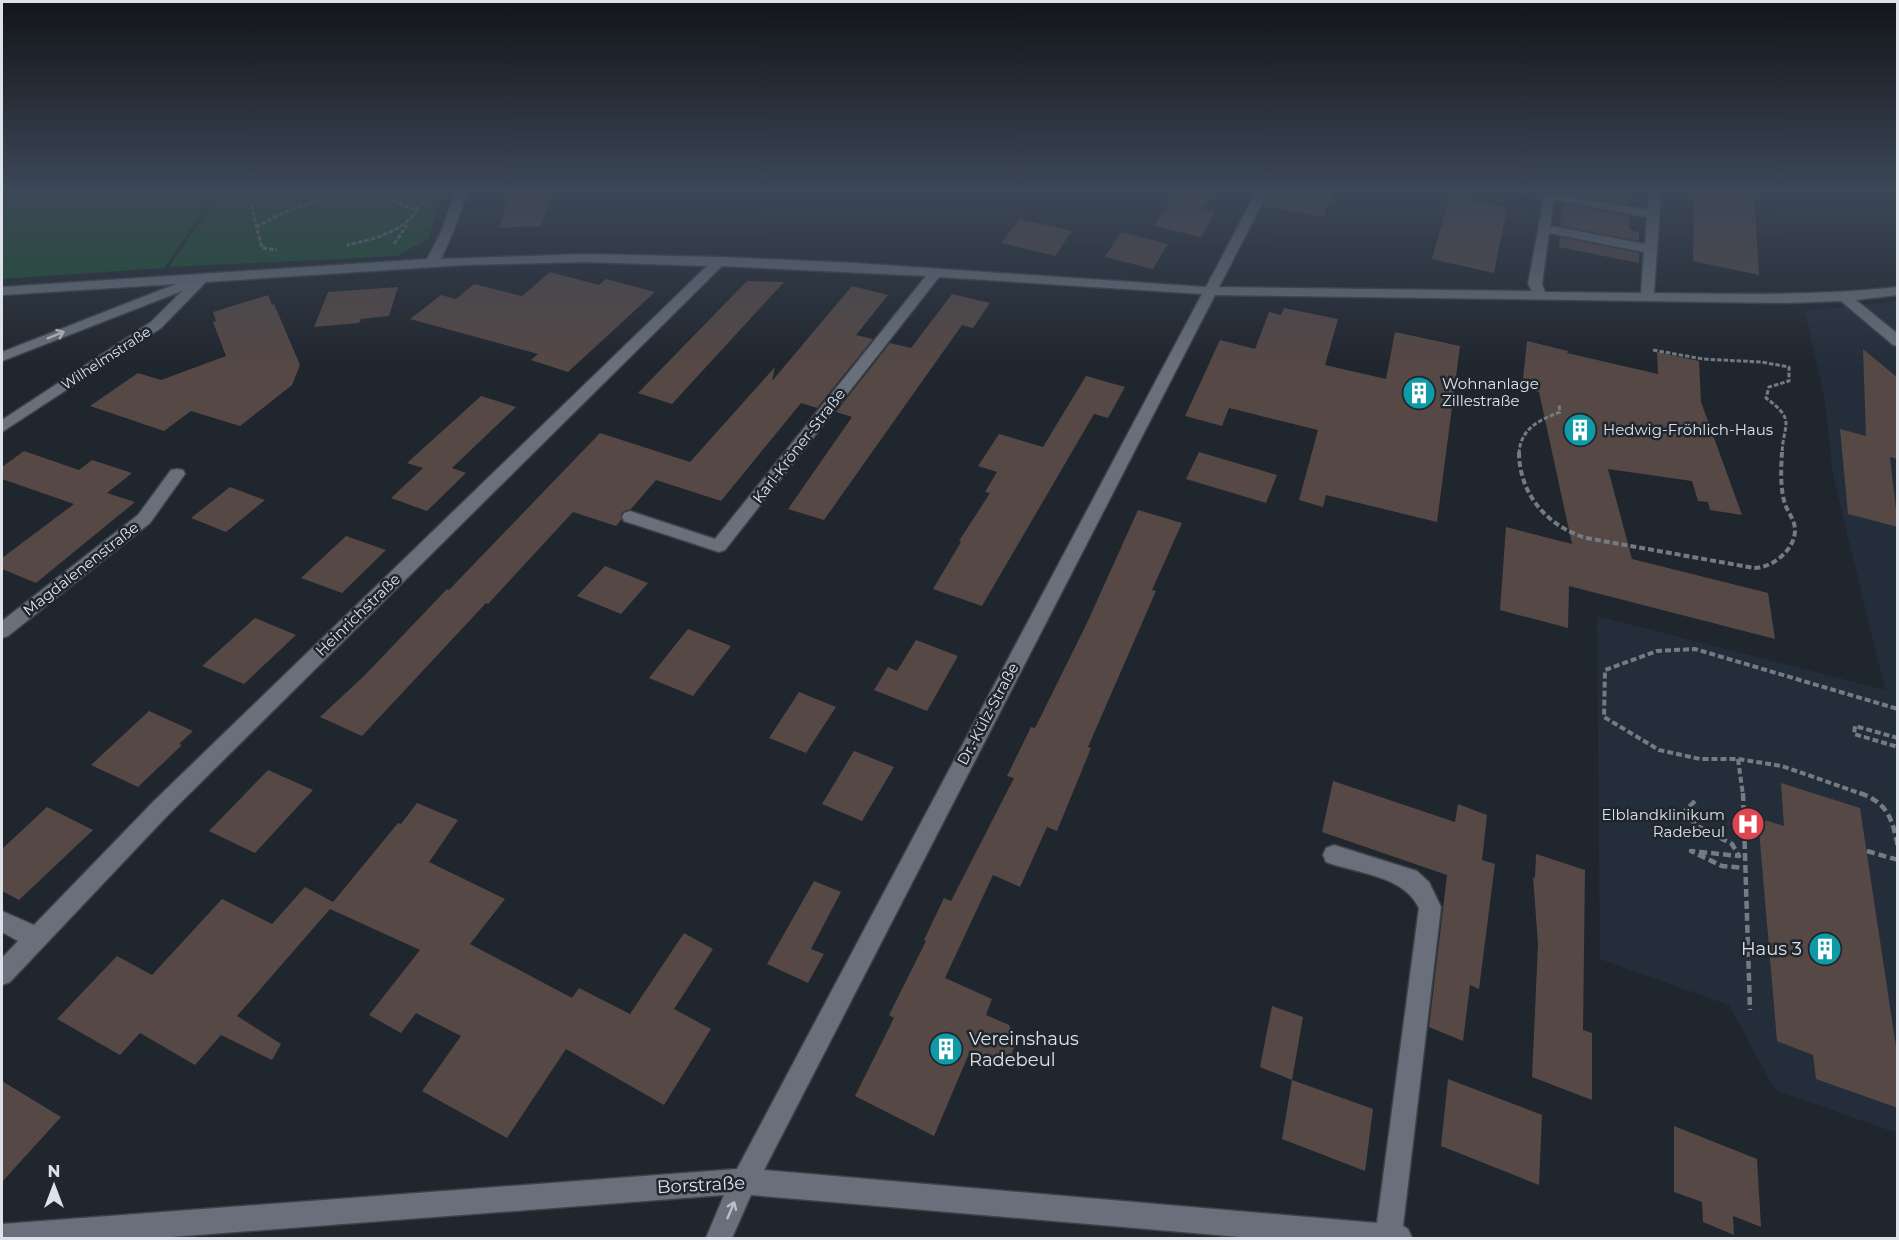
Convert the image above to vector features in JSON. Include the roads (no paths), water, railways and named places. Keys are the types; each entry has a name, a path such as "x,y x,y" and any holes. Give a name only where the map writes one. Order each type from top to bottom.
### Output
{"street":[{"path":"432,263 438,250"},
{"name":"Dr.-Külz-Straße","path":"719,1239 744,1181 1232,250"},
{"path":"1540,250 1535,284 1540,295"},
{"path":"1647,297 1650,250"},
{"path":"2,291 432,263 585,258 720,261 936,272 1210,291 1787,299 1898,291"},
{"name":"Heinrichstraße","path":"2,974 161,808 720,261"},
{"name":"Karl-Kröner-Straße","path":"630,517 720,546 936,272"},
{"path":"2,357 202,278"},
{"name":"Wilhelmstraße","path":"2,427 156,325 202,278"},
{"path":"1851,296 1898,329"},
{"path":"1851,296 1898,342"},
{"name":"Magdalenenstraße","path":"2,631 144,519 177,474"},
{"path":"1334,855 1408,878 1421,889 1430,907 1394,1238"},
{"path":"2,921 36,938"},
{"name":"Borstraße","path":"2,1237 744,1181 1394,1238"}],"place":[{"name":"Wohnanlage Zillestraße","path":"1419,393"},
{"name":"Hedwig-Fröhlich-Haus","path":"1580,430"},
{"name":"Elblandklinikum Radebeul","path":"1748,824"},
{"name":"Haus 3","path":"1825,949"},
{"name":"Vereinshaus Radebeul","path":"946,1049"}]}
